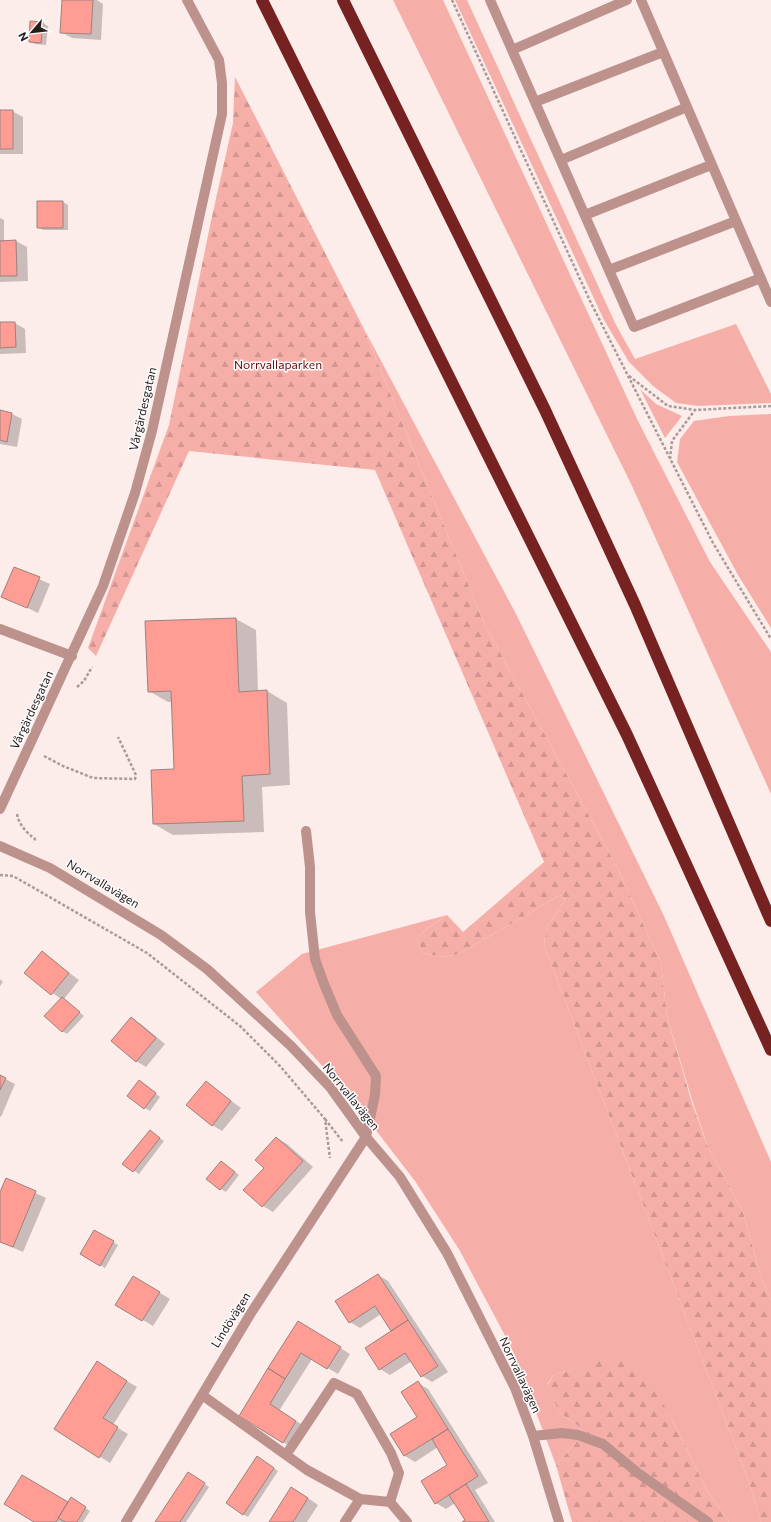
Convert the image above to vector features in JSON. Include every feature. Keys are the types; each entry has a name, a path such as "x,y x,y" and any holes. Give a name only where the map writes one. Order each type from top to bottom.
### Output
{"highway":[{"path":"262,0 628,734 771,1050"},
{"path":"343,0 549,417 635,605 771,921"}],"street":[{"name":"Vårgärdesgatan","path":"0,809 72,656 103,586 138,485 152,431 222,114 222,83 219,60 187,0"},
{"path":"490,0 634,327 761,278"},
{"path":"512,50 626,0"},
{"path":"641,0 771,302"},
{"path":"535,102 663,52"},
{"path":"560,160 687,108"},
{"path":"585,215 712,165"},
{"path":"609,270 736,221"},
{"path":"0,629 72,656"},
{"path":"306,831 310,867 310,912 315,958 337,1015 376,1076 375,1095 366,1137"},
{"name":"Norrvallavägen","path":"0,846 50,868 161,935 207,969 291,1046 330,1087 366,1137 400,1177 447,1253 514,1388 533,1436 559,1522"},
{"name":"Lindövägen","path":"126,1522 251,1313 366,1137"},
{"path":"286,1455 334,1384 357,1394 391,1453 399,1473 390,1502"},
{"path":"202,1395 307,1470 360,1499 390,1502 407,1522"},
{"path":"533,1436 562,1433 578,1435 603,1444 638,1473 708,1522"},
{"path":"345,1522 360,1499"}],"path":[{"path":"452,0 588,296 713,544 771,639"},
{"path":"628,376 668,406 695,410 771,406"},
{"path":"670,460 672,441 695,410"},
{"path":"74,693 76,687 84,682 92,667"},
{"path":"44,756 63,766 93,778 134,779 136,776 118,737"},
{"path":"41,763 47,750"},
{"path":"13,876 26,857 35,839 24,830 18,819 17,808"},
{"path":"0,875 13,876 147,953 240,1026 280,1066 354,1156"},
{"path":"325,1119 331,1160"}],"green space":[{"path":"393,0 443,0 637,419 710,562 771,652 771,794 632,486"},
{"path":"455,0 467,0 616,325 635,359 736,324 771,394 771,403 698,406 676,403 653,386 629,362 604,320"},
{"name":"Norrvallaparken","path":"235,77 363,327 484,623 616,865 661,963 667,1017 692,1103 708,1147 743,1212 761,1277 771,1301 771,1522 761,1522 749,1482 544,945 547,926 565,899 560,895 459,954 444,957 422,953 417,939 425,930 447,915 463,932 544,862 375,470 189,451 96,656 88,648 169,425 211,221 233,123"},
{"path":"363,327 517,616 664,916 771,1162 771,1301 761,1277 743,1212 708,1147 693,1103 667,1017 661,963 616,865 484,623"},
{"path":"640,389 656,404 682,416 665,438"},
{"path":"771,414 771,628 738,575 677,462 680,439 694,421 729,416"},
{"path":"560,895 565,899 547,926 544,945 749,1482 761,1522 729,1522 706,1489 669,1413 576,1369 554,1375 547,1384 559,1412 577,1425 584,1433 556,1465 511,1347 460,1251 415,1181 351,1098 256,992 302,954 447,915 425,930 417,939 422,953 444,957 459,954"},
{"path":"626,1355 646,1377 669,1413 706,1489 729,1522 572,1522 556,1465 584,1433 577,1425 559,1412 547,1385 554,1375 608,1358"}],"building":[{"path":"62,0 93,0 91,34 60,33"},
{"path":"30,21 43,22 41,43 29,42"},
{"path":"0,110 13,110 13,149 0,149"},
{"path":"37,201 63,201 63,228 37,228"},
{"path":"16,240 17,276 0,276 0,241"},
{"path":"0,322 15,322 16,347 0,348"},
{"path":"0,410 12,413 7,442 0,440"},
{"path":"14,567 40,577 27,608 1,597"},
{"path":"236,618 239,692 267,690 270,774 242,776 244,821 153,824 151,770 174,769 171,691 148,692 145,621"},
{"path":"42,951 69,973 51,995 24,973"},
{"path":"62,997 80,1012 62,1032 44,1016"},
{"path":"131,1017 156,1038 136,1062 111,1041"},
{"path":"0,1075 6,1078 0,1090"},
{"path":"139,1080 156,1093 144,1109 127,1096"},
{"path":"206,1081 231,1101 212,1126 186,1105"},
{"path":"150,1130 160,1138 133,1172 122,1164"},
{"path":"276,1137 303,1161 262,1207 243,1190 264,1168 255,1160"},
{"path":"221,1161 235,1172 220,1190 206,1179"},
{"path":"6,1178 36,1191 13,1247 0,1242 0,1192"},
{"path":"94,1230 114,1241 100,1266 80,1254"},
{"path":"378,1274 408,1320 391,1331 375,1306 349,1323 335,1301"},
{"path":"133,1276 160,1292 142,1321 115,1305"},
{"path":"408,1320 438,1366 421,1377 405,1353 379,1370 365,1348"},
{"path":"298,1321 341,1347 327,1369 301,1353 285,1379 268,1368"},
{"path":"97,1361 127,1381 103,1418 118,1427 99,1458 54,1429"},
{"path":"268,1368 285,1379 270,1404 296,1421 283,1443 239,1416"},
{"path":"418,1381 448,1429 404,1456 390,1434 417,1417 401,1392"},
{"path":"448,1429 478,1476 435,1504 421,1481 447,1465 432,1439"},
{"path":"257,1456 274,1468 243,1515 226,1503"},
{"path":"188,1472 205,1483 180,1522 155,1522"},
{"path":"22,1475 68,1502 56,1522 34,1522 4,1504"},
{"path":"466,1484 489,1522 462,1522 465,1520 449,1495"},
{"path":"291,1487 308,1498 293,1522 269,1522"},
{"path":"71,1497 86,1507 77,1522 65,1522 58,1518"}]}
